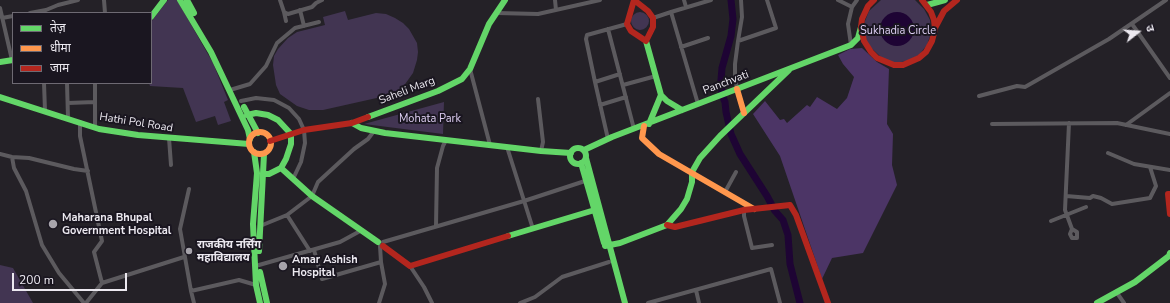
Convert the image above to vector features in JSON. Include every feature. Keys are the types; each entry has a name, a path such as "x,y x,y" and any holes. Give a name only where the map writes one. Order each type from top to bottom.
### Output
{"main road":[{"path":"152,16 164,0"},
{"path":"180,0 232,89 241,101 258,133"},
{"path":"187,0 232,89 248,130 251,150 254,152 257,173 253,224 257,301"},
{"name":"Saheli Marg","path":"270,140 304,130 352,123 453,84 462,79 470,69 490,24 505,0"},
{"path":"634,0 639,6 648,11 653,18 653,26 646,42"},
{"path":"634,0 633,8 627,24 631,31 646,42 661,96 682,110"},
{"path":"851,45 858,38 863,15 868,6 874,0"},
{"path":"935,28 934,20 925,2 943,0"},
{"path":"851,45 860,46 881,60 894,65 903,65 911,62 919,58 930,47 935,28 944,12 957,0"},
{"path":"861,27 864,41 870,52"},
{"name":"Panchvati","path":"584,150 608,139 851,45"},
{"path":"0,60 12,60"},
{"path":"607,246 625,242 667,225 681,209 687,199 692,182 692,172 700,158 720,136 790,68"},
{"path":"737,90 743,114"},
{"path":"661,96 646,125 642,138 644,141 670,161 692,172 754,209"},
{"name":"Hathi Pol Road","path":"0,97 95,127 138,135 169,138 250,141"},
{"path":"247,114 256,113 268,115 278,120 291,134 291,144 281,168 269,174 263,174"},
{"path":"352,123 361,128 384,133 542,151 571,153 577,148 584,150 597,209 624,303"},
{"path":"250,141 253,135 258,133 266,134 270,140 270,148 264,154 259,265 266,303"},
{"path":"254,152 264,154"},
{"path":"571,153 572,160 576,163 581,163"},
{"path":"581,163 586,158"},
{"path":"581,163 585,181 597,209"},
{"path":"281,168 312,196 362,230 410,266 597,209"},
{"path":"1170,194 1168,194 1170,214"},
{"path":"667,225 675,227 744,210 788,205 792,207 796,215 828,303"},
{"path":"607,246 609,262 621,303"},
{"path":"1097,303 1135,282 1169,256 1170,253"}],"street":[{"path":"35,12 78,0"},
{"path":"104,0 106,12"},
{"path":"280,0 286,21"},
{"path":"284,12 288,14 312,7 322,0"},
{"path":"555,0 556,10"},
{"path":"497,13 538,14 600,0"},
{"path":"684,0 686,7"},
{"path":"653,18 712,0"},
{"path":"737,90 735,70 742,17 740,0"},
{"path":"738,41 776,28 767,0"},
{"path":"838,0 852,7"},
{"path":"851,45 848,24 852,7 857,0"},
{"path":"979,96 1017,86 1025,87 1109,39 1166,0"},
{"path":"0,8 12,60"},
{"path":"300,10 304,26"},
{"path":"671,12 698,105"},
{"path":"2,18 12,16"},
{"path":"232,89 250,84 266,66 277,43 295,28 319,22"},
{"path":"608,139 586,39 587,35 627,24"},
{"path":"1132,24 1170,78"},
{"path":"608,29 634,129"},
{"path":"681,47 708,38"},
{"path":"470,69 490,145"},
{"path":"595,82 620,74"},
{"path":"623,85 656,76"},
{"path":"44,84 45,111"},
{"path":"67,84 68,118"},
{"path":"95,84 95,127"},
{"path":"1126,125 1170,93"},
{"path":"600,105 626,97"},
{"path":"241,101 262,98 279,102 296,115 304,130 305,143 303,156 293,179"},
{"path":"538,99 543,142 542,151"},
{"path":"68,103 95,102"},
{"path":"80,122 80,136 102,241 94,252 102,284"},
{"path":"1069,123 1065,210 1072,229"},
{"path":"992,124 1117,123 1170,134"},
{"path":"260,226 287,214 312,196 318,182 354,149 368,139 374,131"},
{"path":"169,138 171,165"},
{"path":"436,226 437,168 446,140"},
{"path":"507,147 533,229"},
{"path":"1108,153 1134,164 1170,170"},
{"path":"0,154 12,157 29,158 88,171"},
{"path":"12,157 14,168 26,191 42,245 59,273 85,303 102,284 184,257"},
{"path":"1066,196 1090,198 1093,196 1101,198 1112,204 1150,198 1156,186 1150,167"},
{"path":"725,192 736,172"},
{"path":"379,303 385,284 381,262 381,244 585,181"},
{"path":"189,189 180,229 184,257 194,303"},
{"path":"1051,221 1086,207"},
{"path":"744,210 744,216 752,248 772,245"},
{"path":"287,214 312,251 322,280 381,262"},
{"path":"259,265 340,242 362,230"},
{"path":"520,303 535,297 562,277 609,262"},
{"path":"410,266 424,287 432,303"},
{"path":"648,303 772,269 780,303"},
{"path":"191,291 239,280 256,285"},
{"path":"696,290 699,303"},
{"path":"1117,293 1124,303"}],"green space":[{"path":"168,0 177,0 213,63 228,100 224,102 231,121 218,125 215,116 196,122 183,88 150,86 149,84 152,84 152,21"},
{"name":"Sukhadia Circle","path":"881,0 915,0 924,9 930,20 931,33 927,45 919,55 908,61 895,63 883,59 867,44 864,27 865,21 869,11"},
{"path":"345,11 348,20 376,13 386,14 403,23 409,29 417,43 417,60 413,73 403,87 390,95 323,110 309,110 297,106 280,94 276,85 273,65 274,56 288,38 297,32 325,25 323,17"},
{"path":"640,12 646,15 649,21 646,27 640,30 634,27 631,21 634,15"},
{"name":"Mohata Park","path":"444,102 443,134 364,124"},
{"path":"0,265 13,268 33,303 0,303"}],"shaded area":[{"path":"894,12 900,12 904,13 911,19 914,29 913,36 907,43 900,46 894,46 890,45 883,39 880,32 880,26 881,22 887,15"},
{"path":"862,48 877,62 889,69 887,124 893,134 892,165 897,185 863,253 832,258 822,279 780,156 753,114 765,101 780,120 784,119 787,123 807,105 810,107 817,97 837,109 847,98 854,77 843,64 838,55 850,49"}],"waterway":[{"path":"731,0 733,19 731,36 722,68 722,95 725,102 731,134 740,154 775,211 783,220 788,235 790,264 800,303"}],"traffic: fast":[{"path":"152,16 164,0"},
{"path":"180,0 211,52 248,130 250,139"},
{"path":"187,0 194,13"},
{"path":"368,117 438,91 462,79 470,69 489,24 505,0"},
{"path":"927,5 945,0"},
{"path":"584,150 612,137 851,45 858,38 861,27"},
{"path":"646,41 661,95 667,101 682,110"},
{"path":"0,62 12,60"},
{"path":"605,246 620,243 667,225 681,209 687,199 692,182 692,172 700,158 720,136 789,70"},
{"path":"649,124 661,95"},
{"path":"0,97 99,129 138,135 249,144"},
{"path":"244,107 258,133"},
{"path":"247,115 256,113 268,115 278,120 291,134 291,144 281,168 269,174 263,174"},
{"path":"352,123 361,128 385,133 541,151 571,153"},
{"path":"578,148 584,150 586,156 584,162 578,164 572,162 570,156 572,150 578,148"},
{"path":"254,152 257,173 253,224 256,285 260,303"},
{"path":"259,251 264,154"},
{"path":"586,158 625,303"},
{"path":"581,163 604,243"},
{"path":"281,168 312,196 378,242"},
{"path":"508,236 598,209"},
{"path":"1097,303 1135,282 1169,256 1170,253"},
{"path":"260,272 267,303"}],"traffic: slow":[{"path":"737,89 744,113"},
{"path":"644,126 642,138 659,154 754,209"},
{"path":"260,132 268,135 271,143 268,151 260,154 252,151 249,143 252,135 260,132"}],"traffic: jam":[{"path":"634,0 648,11 653,18 653,27 646,41 631,31 627,24 634,0"},
{"path":"874,0 868,6 862,19 861,27 864,41 877,58 894,65 903,65 919,58 926,52 932,41 935,29 934,20 931,12 922,0"},
{"path":"935,28 944,11 957,0"},
{"path":"270,141 304,130 352,123 368,117"},
{"path":"1170,194 1168,194 1170,214"},
{"path":"667,225 675,227 744,210 790,205 796,215 828,303"},
{"path":"383,246 410,266 508,236"}],"place":[{"name":"Maharana Bhupal Government Hospital","path":"53,224"},
{"name":"राजकीय नर्सिंग महाविद्यालय","path":"189,251"},
{"name":"Amar Ashish Hospital","path":"283,266"}]}
